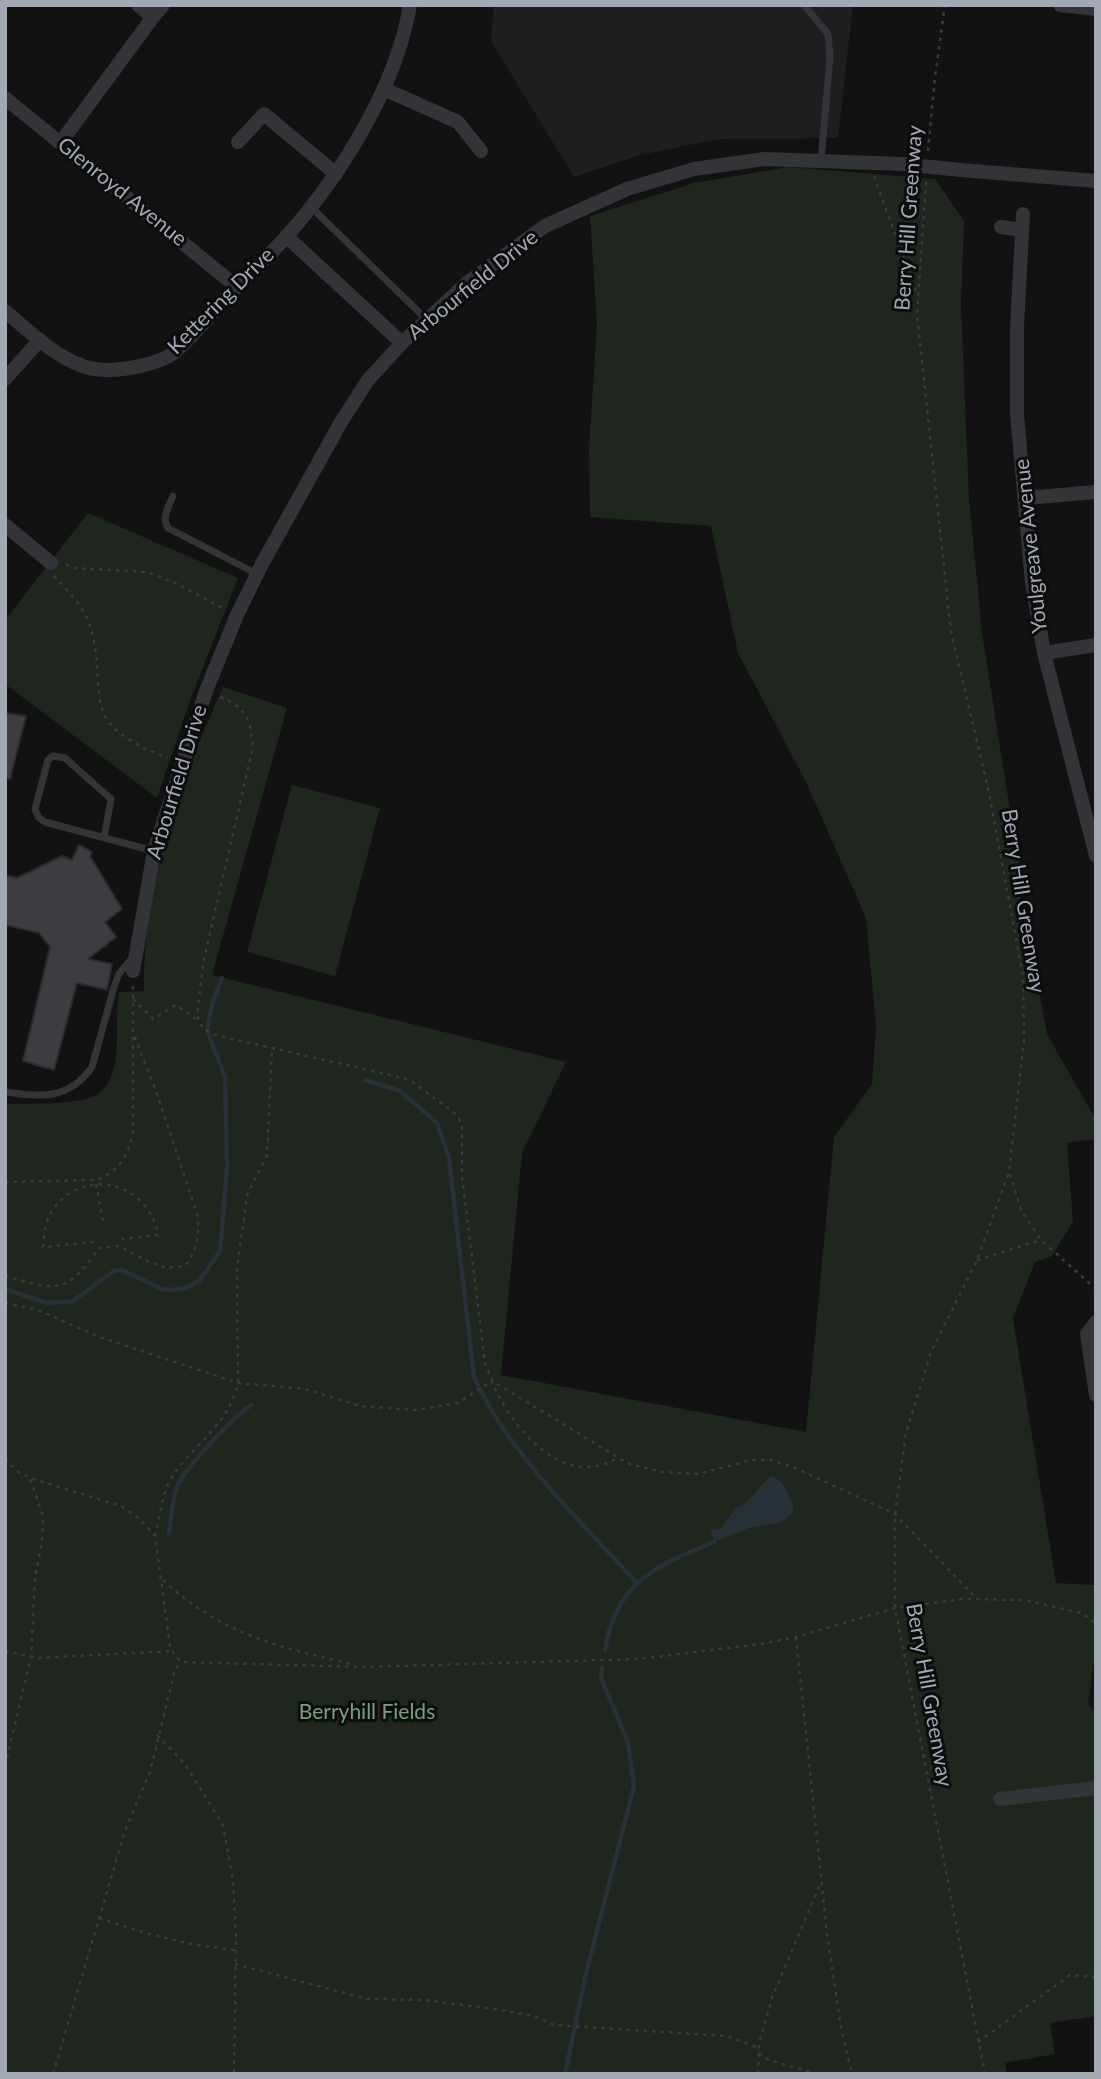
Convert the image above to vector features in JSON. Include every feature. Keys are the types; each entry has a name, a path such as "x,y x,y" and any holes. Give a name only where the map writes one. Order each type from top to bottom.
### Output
{"street":[{"path":"138,5 153,17"},
{"path":"61,142 163,5"},
{"name":"Kettering Drive","path":"5,311 40,340 78,365 106,370 139,367 173,354 286,236 336,174 384,89 410,5"},
{"path":"1060,5 1096,9"},
{"path":"384,89 458,122 481,151"},
{"name":"Glenroyd Avenue","path":"5,98 237,287"},
{"path":"238,142 264,114 336,174"},
{"name":"Arbourfield Drive","path":"133,971 154,851 181,762 237,615 341,422 368,380 402,343 467,284 545,226 627,189 694,169 764,159 901,164 1096,181"},
{"name":"Youlgreave Avenue","path":"1023,215 1017,327 1017,415 1032,583 1044,653 1096,856"},
{"path":"1001,228 1023,230"},
{"path":"286,236 402,343"},
{"path":"5,379 40,340"},
{"path":"1025,498 1096,492"},
{"path":"5,524 51,563"},
{"path":"1044,653 1096,645"},
{"path":"1096,1322 1087,1334 1096,1395"},
{"path":"1000,1799 1096,1788"}],"lane":[{"path":"804,5 828,34 830,57 821,161"},
{"path":"310,206 427,320"},
{"path":"173,496 164,517 167,528 257,574"},
{"path":"104,838 111,799 65,758 53,756 48,760 35,809 39,818 45,822 104,838 154,851"},
{"path":"5,1092 58,1095 83,1080 92,1067 119,974 134,956"}],"path":[{"name":"Berry Hill Greenway","path":"928,158 945,5"},
{"path":"869,163 917,292"},
{"name":"Berry Hill Greenway","path":"927,171 917,315 951,632 988,788 1023,976 1024,1041 1009,1172 977,1260 931,1352 906,1433 895,1514 895,1608 985,2074"},
{"path":"181,762 144,749 108,722 102,710 96,652 89,623 76,601 51,573 51,563 61,561 73,568 146,572 175,583 237,615"},
{"path":"206,691 232,702 244,712 250,725 253,747 204,959 197,1015 200,1021 211,1034 403,1078 414,1083 459,1118 462,1128 462,1176 485,1363 503,1406 529,1438 555,1459 574,1466 593,1466 617,1458"},
{"path":"94,1242 43,1247 44,1228 51,1212 63,1198 109,1175 117,1168 131,1146 133,971"},
{"path":"133,999 153,1019 176,1005 200,1021"},
{"path":"5,1276 45,1287 55,1287 78,1276 99,1248 119,1246 146,1261 166,1268 185,1266 191,1258 199,1234 198,1217 157,1094 132,1030"},
{"path":"181,1662 173,1651 155,1535 170,1479 234,1402 238,1383 237,1269 247,1195 267,1154 272,1048"},
{"path":"1009,1172 1021,1210 1041,1240 1096,1289"},
{"path":"5,1182 96,1182 116,1186 134,1194 148,1209 158,1235 122,1239"},
{"path":"96,1182 104,1226"},
{"path":"977,1260 1041,1240"},
{"path":"5,1303 38,1310 97,1336 238,1383 305,1390 360,1406 415,1410 458,1403 492,1381"},
{"path":"492,1381 629,1465 662,1472 698,1474 751,1460 771,1460 793,1467 895,1514 977,1599"},
{"path":"5,1459 17,1471 30,1478 121,1506 140,1519 155,1535"},
{"path":"5,1766 31,1657 35,1620 35,1578 42,1541 43,1516 30,1478"},
{"path":"162,1578 195,1608 254,1637 283,1648 362,1667"},
{"path":"181,1662 362,1667 639,1659 748,1646 796,1637 895,1608 961,1599 1025,1600 1081,1613 1096,1623"},
{"path":"796,1637 827,1934 841,2028 852,2074"},
{"path":"5,1651 31,1657 173,1651"},
{"path":"53,2074 125,1831 150,1772 175,1669 181,1662"},
{"path":"157,1735 184,1763 223,1825 233,1880 236,1935 234,2074"},
{"path":"758,2074 759,2051 772,1998 822,1879"},
{"path":"99,1918 136,1930 209,1947 235,1950"},
{"path":"235,1964 367,1999 424,2000 495,2009 534,2016 554,2025 726,2036 759,2051 769,2060 817,2074"},
{"path":"978,2042 1070,1975 1096,1977"}],"shaded area":[{"path":"494,5 853,5 838,138 719,139 640,155 574,177 491,41"},
{"path":"770,1476 779,1480 787,1492 794,1507 791,1515 780,1523 751,1527 714,1542 710,1529 720,1530 735,1509 747,1502"}],"green space":[{"name":"Berryhill Fields","path":"788,167 935,179 964,221 961,304 969,499 982,633 1025,893 1021,894 1047,1034 1096,1120 1096,1139 1067,1143 1073,1221 1052,1256 1035,1262 1013,1318 1056,1583 1096,1585 1096,1647 1088,1703 1096,1714 1096,2016 1050,2023 1055,2054 1005,2063 1007,2074 5,2074 5,1104 77,1101 97,1095 109,1081 116,1054 119,992 144,991 150,913 167,835 207,722 223,687 287,708 212,975 566,1062 522,1153 501,1375 806,1432 834,1137 872,1084 876,1026 866,918 806,782 738,653 711,526 590,517 589,448 597,325 590,216 694,183"},
{"path":"88,513 238,578 191,698 157,798 5,684 5,620"},
{"path":"292,785 380,808 335,976 247,952"}],"building":[{"path":"5,713 26,716 10,779 5,778"},
{"path":"79,845 92,852 90,856 122,909 105,922 116,937 88,959 112,964 107,990 77,983 54,1070 23,1061 50,947 39,933 5,925 5,875 17,878 62,856 72,860"}],"waterway":[{"path":"5,1289 47,1303 73,1301 114,1271 122,1270 162,1289 186,1288 199,1281 220,1251 227,1167 225,1077 207,1030 212,1005 222,978"},
{"path":"365,1080 400,1091 437,1123 449,1158 474,1377 480,1389"},
{"path":"481,1391 512,1442 532,1467 636,1582"},
{"path":"169,1533 180,1481 209,1445 251,1405"},
{"path":"605,1651 610,1627 618,1608 629,1593 657,1569 714,1542"},
{"path":"565,2074 585,1978 634,1786 628,1742 601,1678 602,1668"}]}
